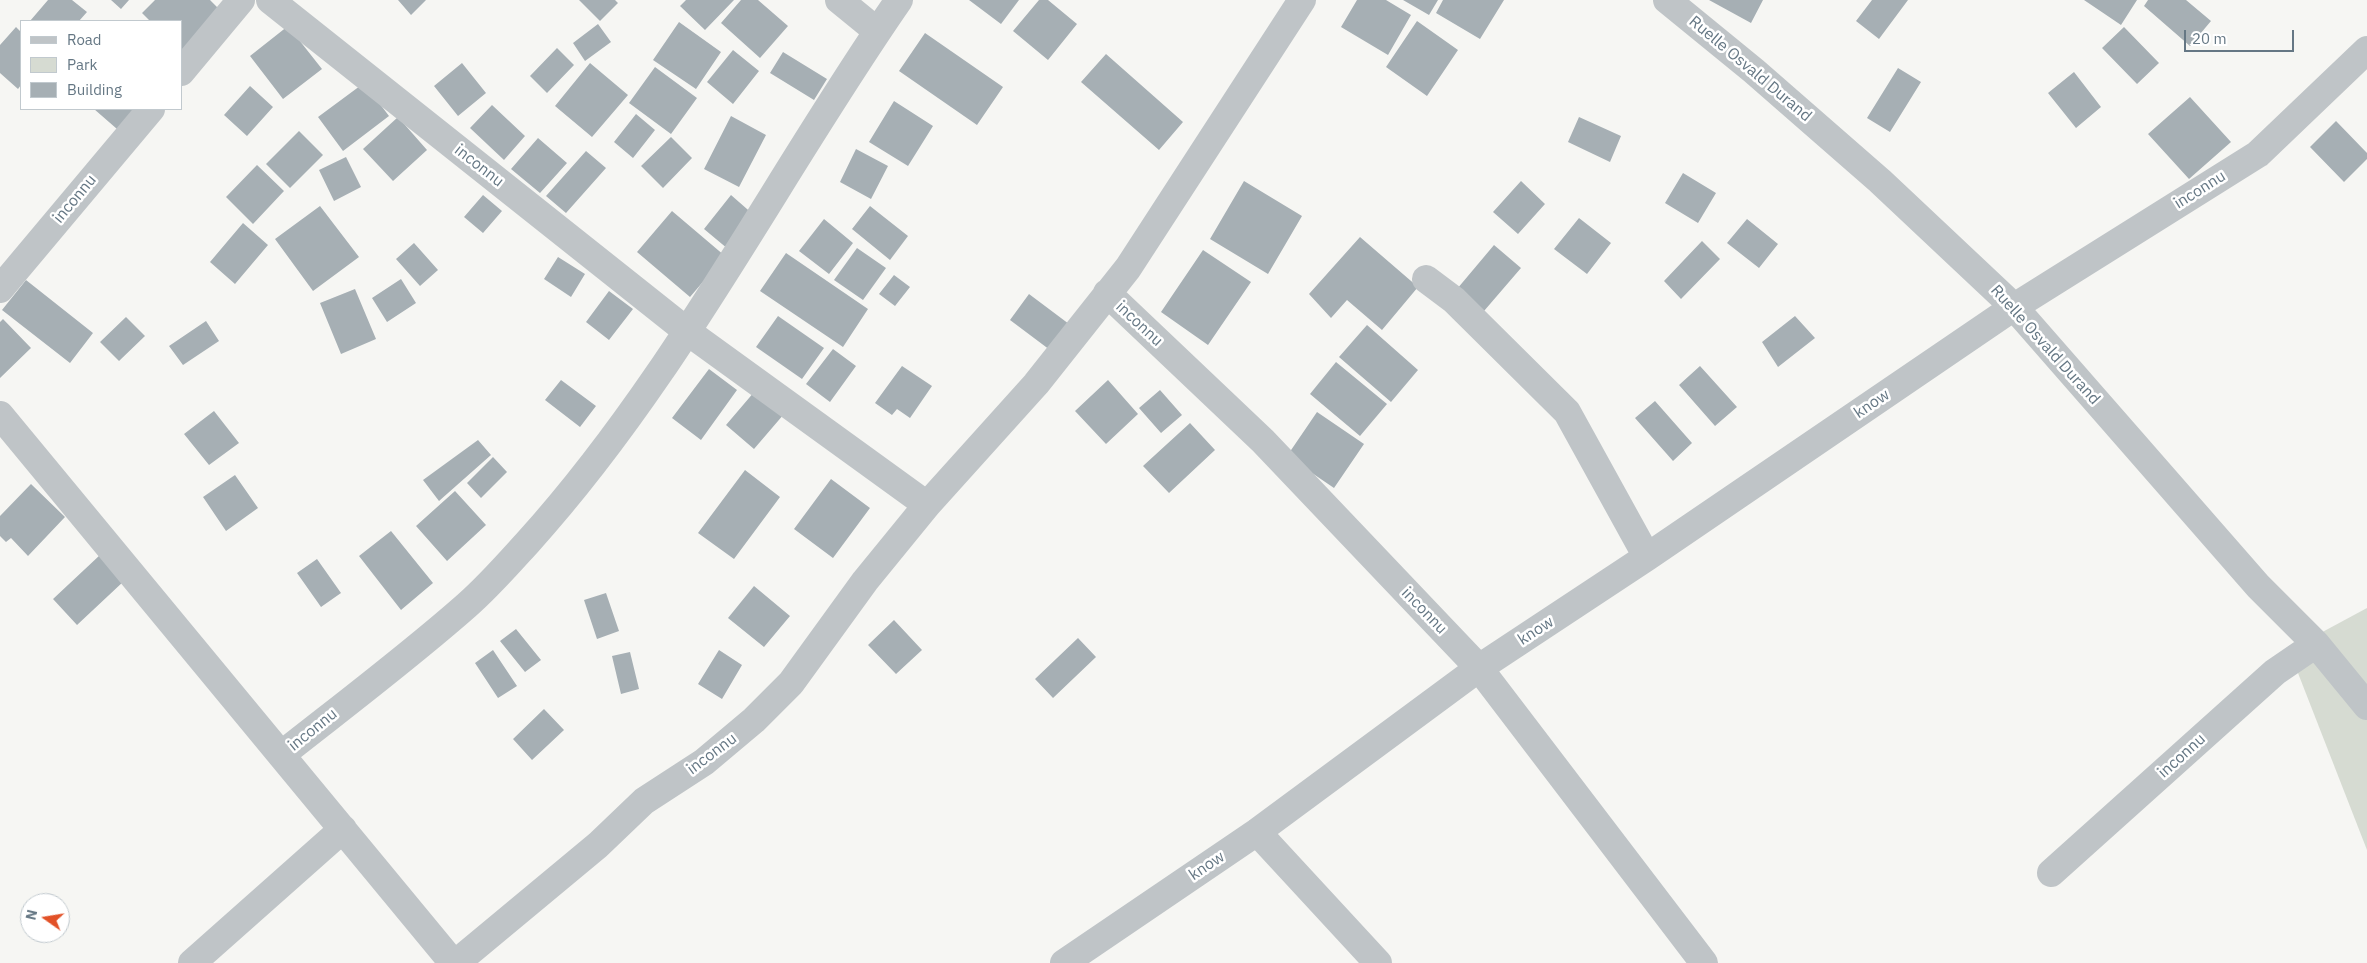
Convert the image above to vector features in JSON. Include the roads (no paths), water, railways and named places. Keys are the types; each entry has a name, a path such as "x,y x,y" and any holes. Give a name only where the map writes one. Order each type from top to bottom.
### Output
{"street":[{"path":"182,71 241,0"},
{"name":"inconnu","path":"270,0 688,332 927,504"},
{"path":"840,0 877,31"},
{"name":"inconnu","path":"281,755 468,605 528,542 570,493 624,424 688,332 877,31 899,0"},
{"name":"inconnu","path":"0,415 455,963 598,845 644,800 704,762 754,720 792,682 865,581 927,504 1036,384 1128,268 1302,0"},
{"name":"Ruelle Osvald Durand","path":"1667,0 1754,71 1880,181 2014,307 2258,586 2316,644 2367,706"},
{"name":"inconnu","path":"2014,307 2258,154 2367,50"},
{"name":"inconnu","path":"0,289 149,110"},
{"path":"1426,279 1454,300 1567,412 1647,557"},
{"name":"inconnu","path":"1107,293 1263,441 1479,668 1704,963"},
{"name":"know","path":"1064,963 1257,832 1479,668 1647,557 2014,307"},
{"name":"inconnu","path":"2051,873 2275,672 2316,644"},
{"path":"192,963 343,829"},
{"path":"1257,832 1378,963"}]}
